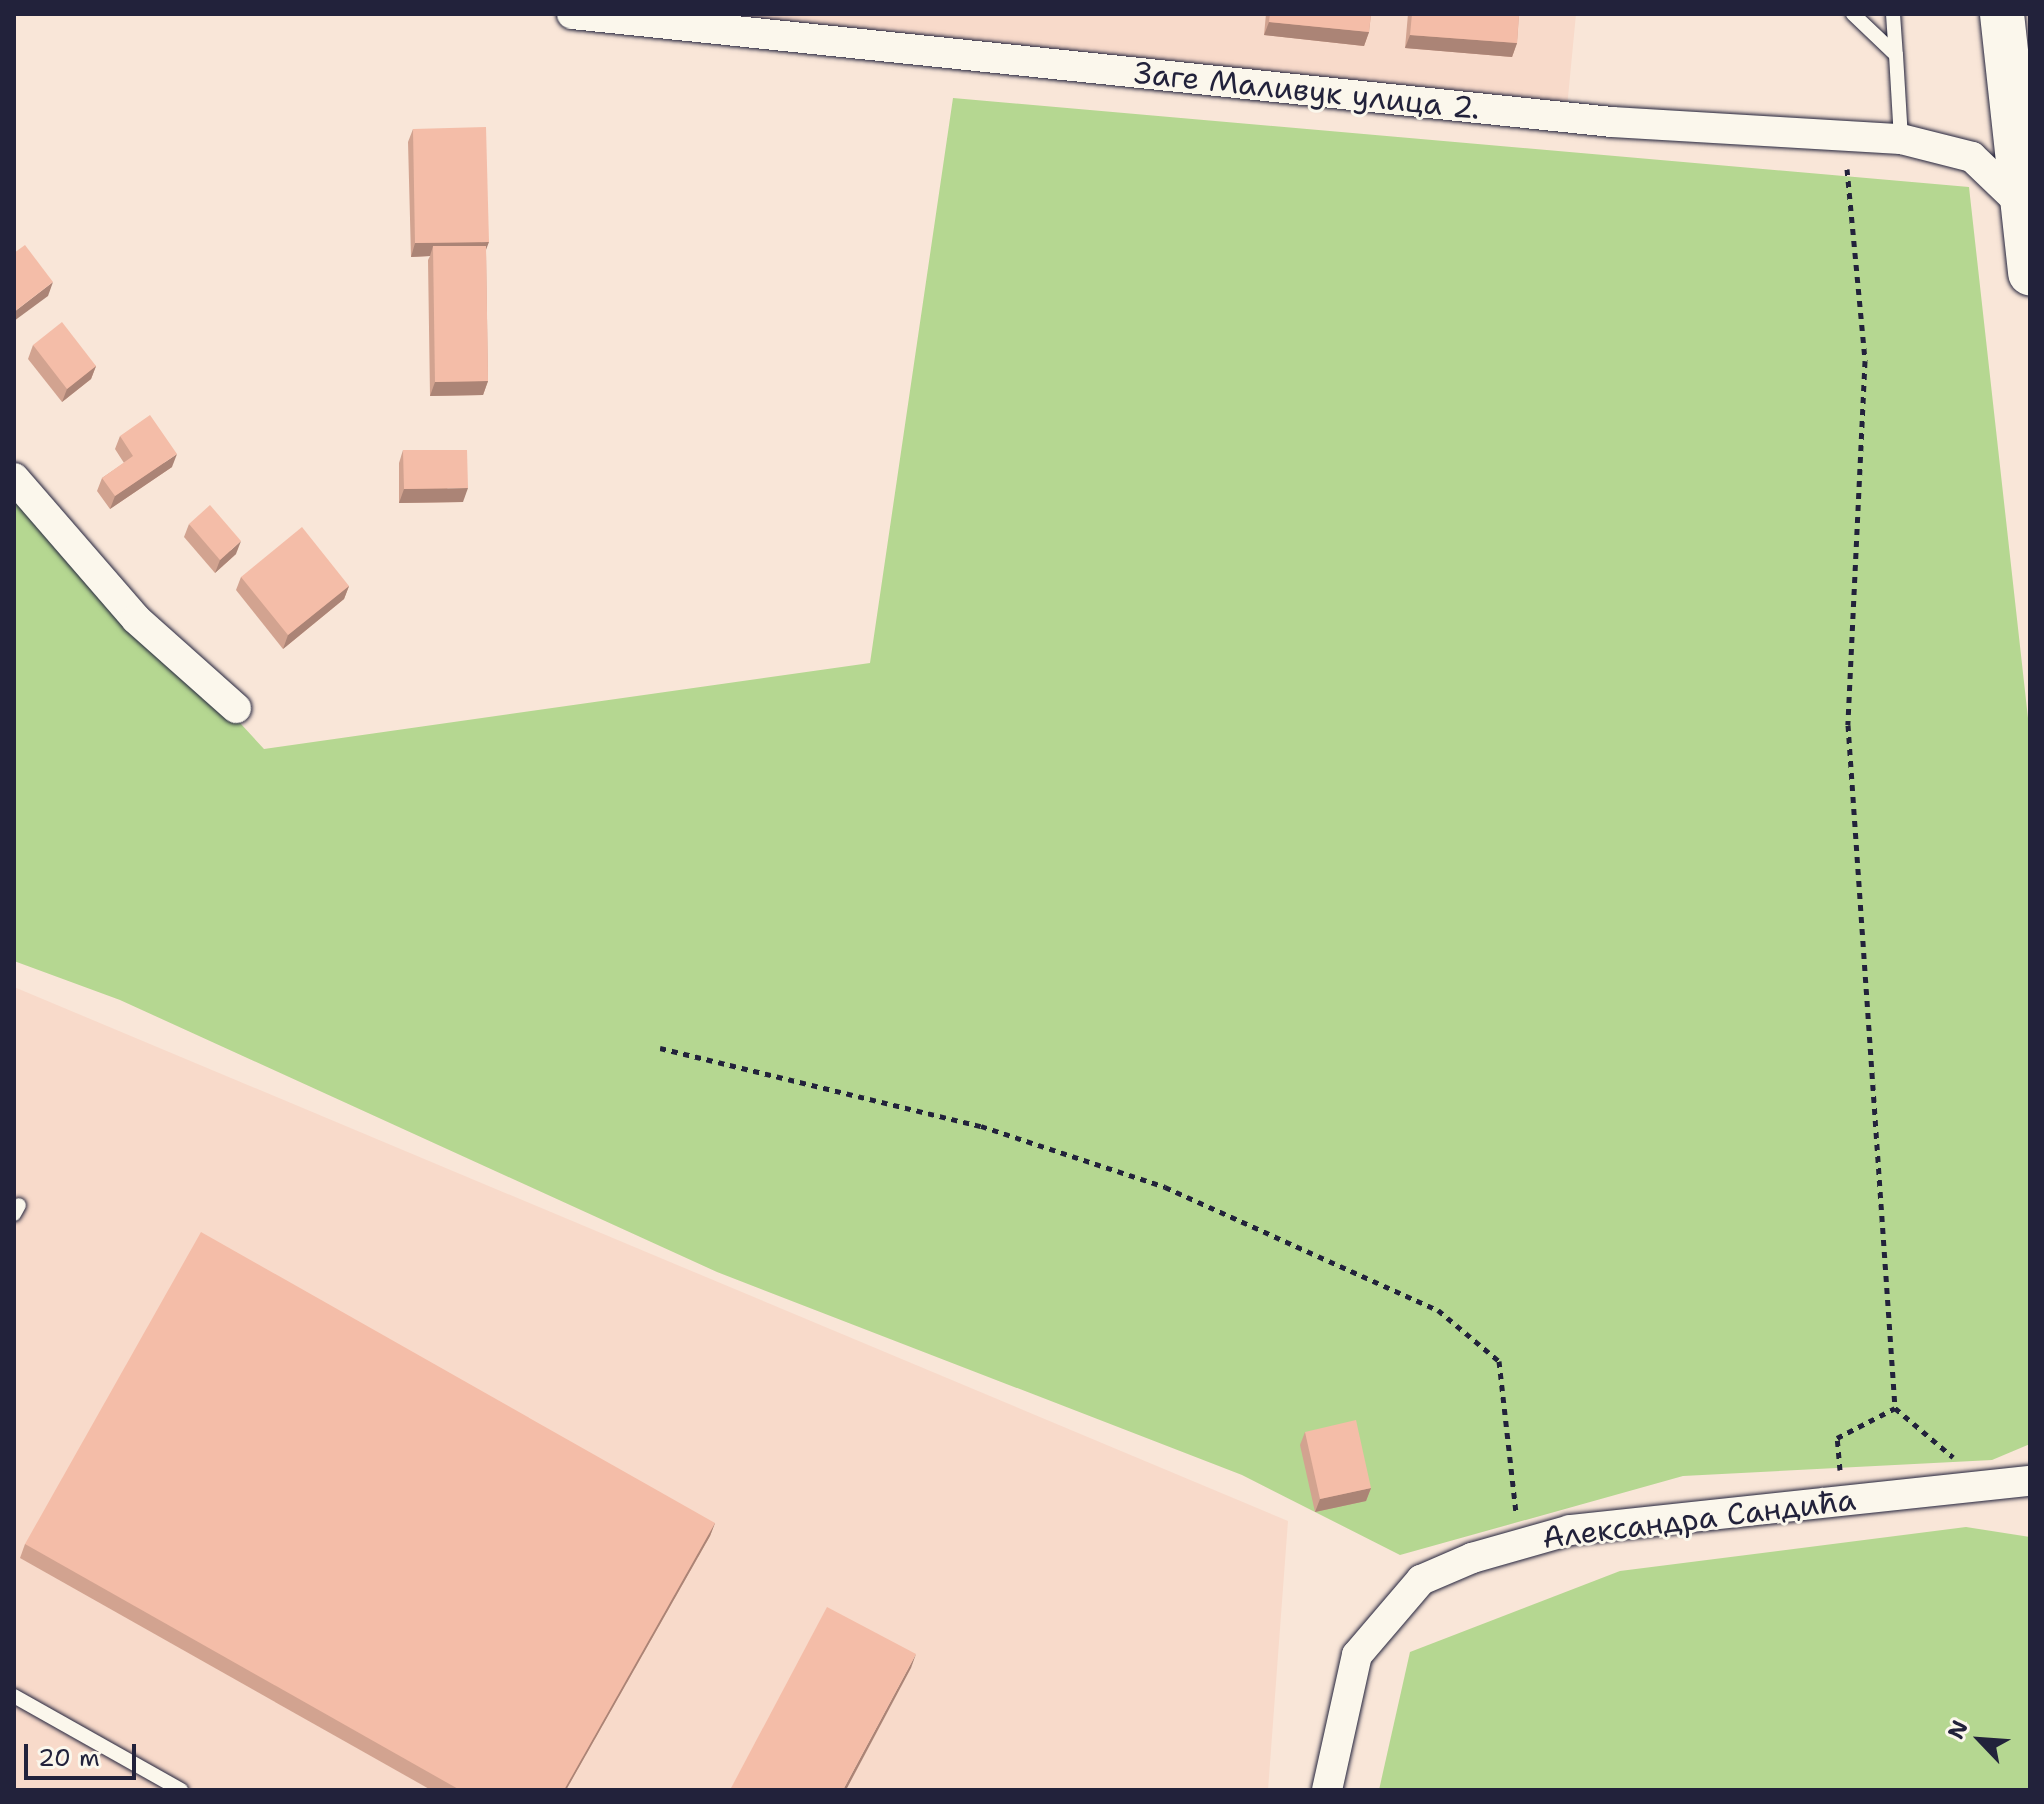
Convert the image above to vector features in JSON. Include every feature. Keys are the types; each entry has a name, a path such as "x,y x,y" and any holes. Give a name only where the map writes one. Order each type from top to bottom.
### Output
{"main road":[{"path":"2002,14 2030,273"}],"street":[{"name":"Заге Маливук улица 2.","path":"572,14 1581,119 1901,139 1972,157 2022,205"},
{"path":"14,478 136,619 236,708"},
{"name":"Александра Сандића","path":"1327,1790 1357,1655 1382,1618 1421,1580 1519,1541 2030,1481"}],"lane":[{"path":"1853,14 1896,55"},
{"path":"1893,14 1901,139"},
{"path":"14,1696 181,1790"}],"path":[{"path":"1845,136 1865,361 1848,725 1895,1408 1988,1486"},
{"path":"660,1048 981,1126 1165,1187 1438,1310 1499,1361 1519,1541"},
{"path":"1842,1502 1837,1438 1895,1408"}],"shaded area":[{"path":"681,14 1576,14 1566,118"},
{"path":"14,987 1288,1521 1268,1790 14,1790"}],"green space":[{"path":"953,98 1969,187 2030,736 2030,1444 1992,1460 1683,1476 1400,1555 1242,1475 717,1272 120,1000 14,961 14,478 264,749 870,663"},
{"path":"1966,1527 2030,1537 2030,1790 1379,1790 1410,1652 1620,1571"}],"building":[{"path":"1270,14 1371,14 1369,32 1269,22"},
{"path":"1412,14 1519,14 1517,43 1410,35"},
{"path":"486,127 489,242 415,243 413,129"},
{"path":"25,245 53,282 14,312 14,253"},
{"path":"433,246 486,246 488,381 435,382"},
{"path":"62,322 96,366 67,389 33,345"},
{"path":"150,415 177,454 115,496 102,478 133,456 120,436"},
{"path":"403,450 467,450 468,488 404,489"},
{"path":"210,505 241,541 220,560 189,524"},
{"path":"302,527 349,586 288,635 241,577"},
{"path":"201,1232 715,1523 564,1790 460,1790 25,1544"},
{"path":"1356,1420 1371,1488 1320,1499 1305,1432"},
{"path":"827,1607 916,1654 843,1790 730,1790"}]}
